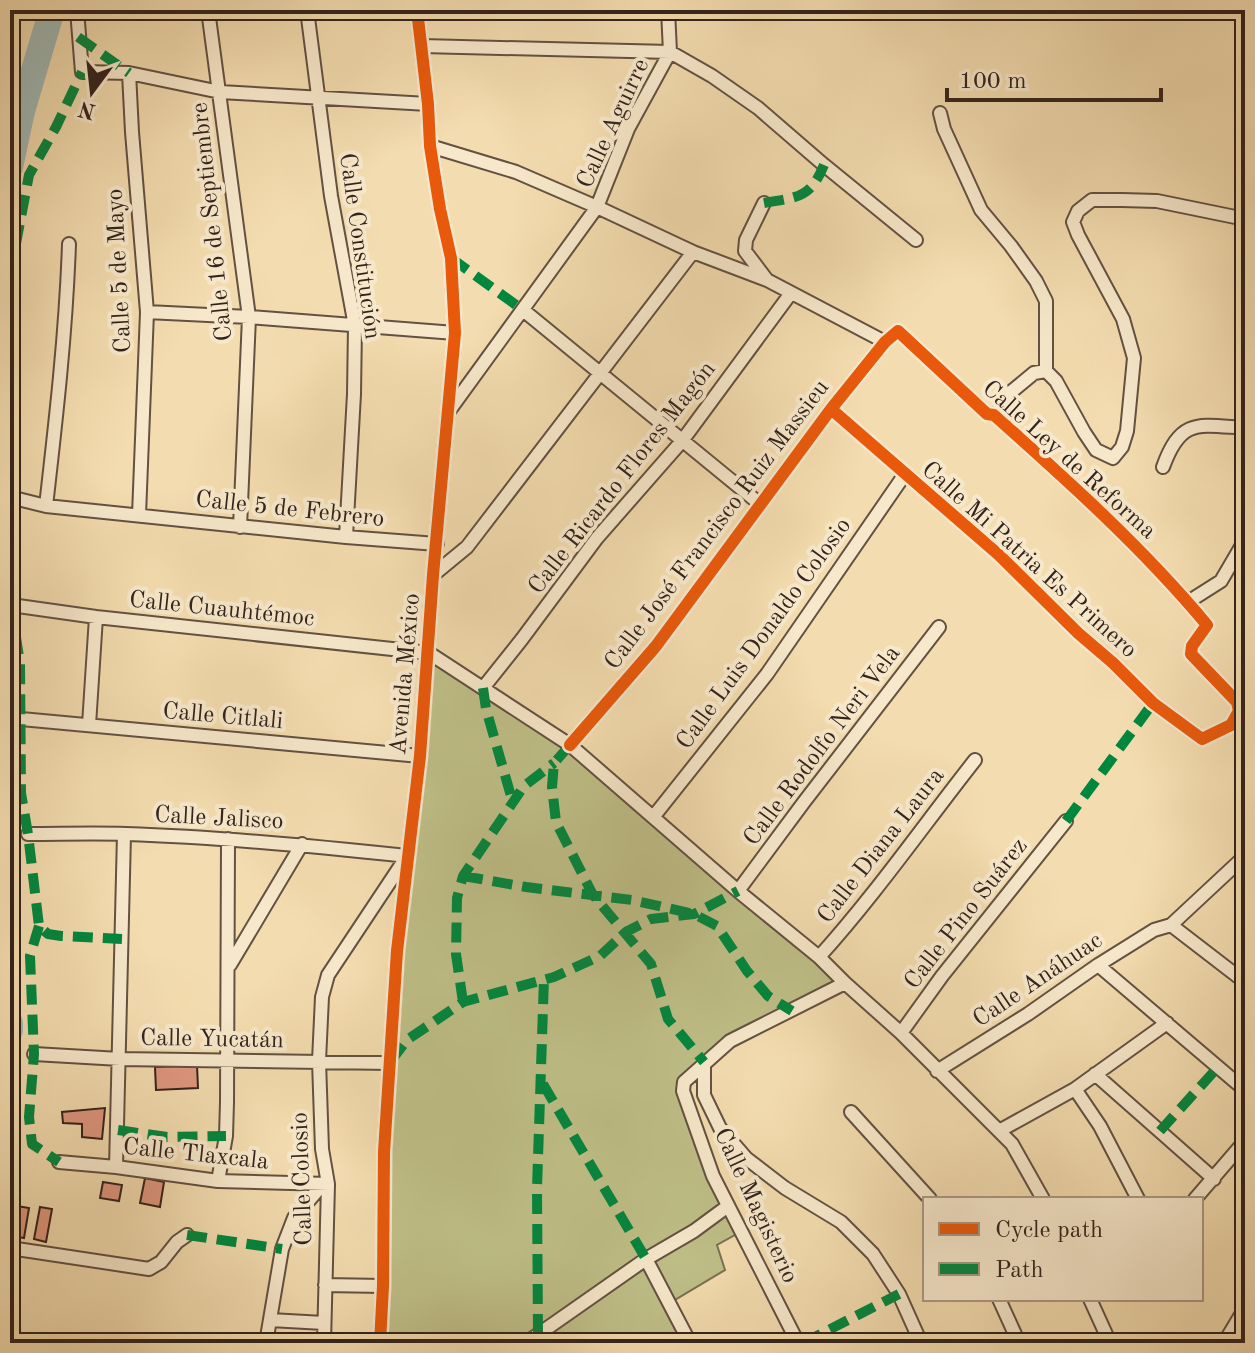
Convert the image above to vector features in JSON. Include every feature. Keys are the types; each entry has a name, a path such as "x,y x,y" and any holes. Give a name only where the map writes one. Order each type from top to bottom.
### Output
{"street":[{"path":"77,10 82,72 129,73 220,92 428,104"},
{"name":"Calle 16 de Septiembre","path":"208,10 249,317 240,527"},
{"name":"Calle Constitución","path":"307,10 331,196 355,326 346,537"},
{"name":"Avenida México","path":"380,1343 384,1152 397,951 420,756 455,333 451,258 430,146 417,10"},
{"name":"Calle Aguirre","path":"449,411 597,207 628,129 670,52 668,10"},
{"path":"422,46 670,52 758,108 916,240"},
{"name":"Calle 5 de Mayo","path":"129,73 147,312 139,515"},
{"path":"940,113 944,129 981,210 1011,246 1046,301 1046,371 1056,381 1096,450 1113,458 1122,447 1127,431 1134,358 1123,319 1073,222 1078,211 1092,200 1157,201 1245,219"},
{"path":"430,146 516,172 693,252 767,280 885,342"},
{"path":"764,203 746,240 745,251 767,280"},
{"path":"46,506 67,301 69,244"},
{"path":"433,575 467,547 693,252"},
{"name":"Calle Ricardo Flores Magón","path":"483,688 597,538 682,441 791,293"},
{"path":"523,310 760,504"},
{"path":"147,312 455,333"},
{"name":"Calle José Francisco Ruiz Massieu","path":"570,745 656,646 831,409 885,342 898,331"},
{"name":"Calle Ley de Reforma","path":"898,331 987,414 994,415 1097,507 1188,602 1207,625 1192,646"},
{"path":"994,415 1011,392 1034,373 1046,371"},
{"name":"Calle Mi Patria Es Primero","path":"831,409 999,555 1153,703 1202,739 1231,725 1239,711 1237,702 1191,654 1192,646"},
{"path":"1163,467 1170,448 1190,428 1204,425 1245,428"},
{"name":"Calle Luis Donaldo Colosio","path":"654,816 767,674 905,474"},
{"name":"Calle 5 de Febrero","path":"10,497 46,506 437,544"},
{"path":"1188,602 1221,581 1245,540"},
{"path":"10,585 11,605"},
{"name":"Calle Cuauhtémoc","path":"11,605 429,653"},
{"path":"89,725 96,617"},
{"name":"Calle Rodolfo Neri Vela","path":"738,891 939,627"},
{"path":"429,653 570,745 819,957 901,1033 1012,1144 1042,1197"},
{"name":"Calle Citlali","path":"21,719 420,756"},
{"name":"Calle Diana Laura","path":"819,957 852,921 975,760"},
{"name":"Calle Pino Suárez","path":"901,1033 942,976 1066,821"},
{"name":"Calle Jalisco","path":"28,834 228,839 407,856"},
{"path":"116,1167 124,834"},
{"path":"218,1181 226,1136 228,839"},
{"path":"227,969 302,844"},
{"name":"Calle Colosio","path":"324,1343 325,1185 319,1061 322,997 328,975 407,856"},
{"name":"Calle Anáhuac","path":"937,1071 1028,1014 1098,965 1154,930 1167,926 1245,856"},
{"path":"1167,926 1245,982"},
{"path":"1098,965 1245,1090"},
{"name":"Calle Magisterio","path":"798,1343 713,1176 683,1091 684,1082 730,1041 845,983"},
{"path":"999,1131 1075,1089 1167,1023"},
{"name":"Calle Yucatán","path":"34,1054 120,1059 390,1063"},
{"path":"704,1062 704,1095 720,1128 746,1158 785,1188 841,1222 873,1254 899,1294 921,1343"},
{"path":"1095,1074 1214,1179"},
{"path":"1075,1089 1100,1126 1137,1197"},
{"path":"851,1112 928,1197"},
{"path":"1197,1197 1245,1141"},
{"name":"Calle Tlaxcala","path":"59,1162 218,1181 325,1185"},
{"path":"266,1343 282,1249 294,1218 325,1185"},
{"path":"526,1343 728,1206"},
{"path":"10,1248 149,1269 161,1262 187,1235"},
{"path":"646,1259 690,1343"},
{"path":"325,1285 383,1286"},
{"path":"1000,1301 1019,1343"},
{"path":"1091,1301 1110,1343"},
{"path":"1224,1343 1245,1308"},
{"path":"270,1320 324,1323"}],"green space":[{"path":"429,653 570,745 845,983 730,1041 683,1091 742,1231 717,1245 725,1270 670,1303 690,1343 380,1343 384,1152"}],"building":[{"path":"197,1065 198,1088 156,1090 155,1067"},
{"path":"105,1108 102,1139 82,1137 82,1124 63,1123 62,1112"},
{"path":"145,1178 164,1182 160,1207 140,1203"},
{"path":"103,1182 122,1185 119,1201 100,1198"},
{"path":"17,1206 29,1208 24,1238 12,1236"},
{"path":"40,1207 52,1209 46,1242 34,1239"}],"waterway":[{"path":"10,167 22,111 52,10"},
{"path":"10,1023 10,1030"}],"marked path":[{"path":"78,37 129,73"},
{"path":"10,304 14,254 29,175 82,72"},
{"path":"764,203 808,190 824,165"},
{"path":"451,258 523,310"},
{"path":"11,605 20,663 21,793 39,926 48,934 122,939"},
{"path":"483,688 513,803"},
{"path":"1066,821 1153,703"},
{"path":"570,745 554,763 552,787 556,822 593,895 651,964 668,1019 704,1062"},
{"path":"463,1002 456,954 457,898 463,876 524,786 554,763"},
{"path":"463,876 632,900 694,914 717,926 768,996 792,1011"},
{"path":"391,1061 407,1040 463,1002 554,977 600,956 626,932 651,919 694,914 738,891"},
{"path":"39,926 30,956 34,1054 29,1117 32,1144 59,1162"},
{"path":"538,1334 537,1188 544,978"},
{"path":"1160,1131 1219,1066"},
{"path":"543,1084 646,1259"},
{"path":"118,1130 167,1137 226,1136"},
{"path":"187,1235 282,1249"},
{"path":"803,1343 899,1294"}],"cycle path":[{"path":"380,1343 384,1152 397,951 420,756 455,333 451,258 430,146 417,10"},
{"path":"570,745 656,646 831,409 885,342 898,331 1104,516 1207,625 1192,646 1191,654 1237,702 1239,711 1231,725 1202,739 1153,703 999,555 831,409"}]}
